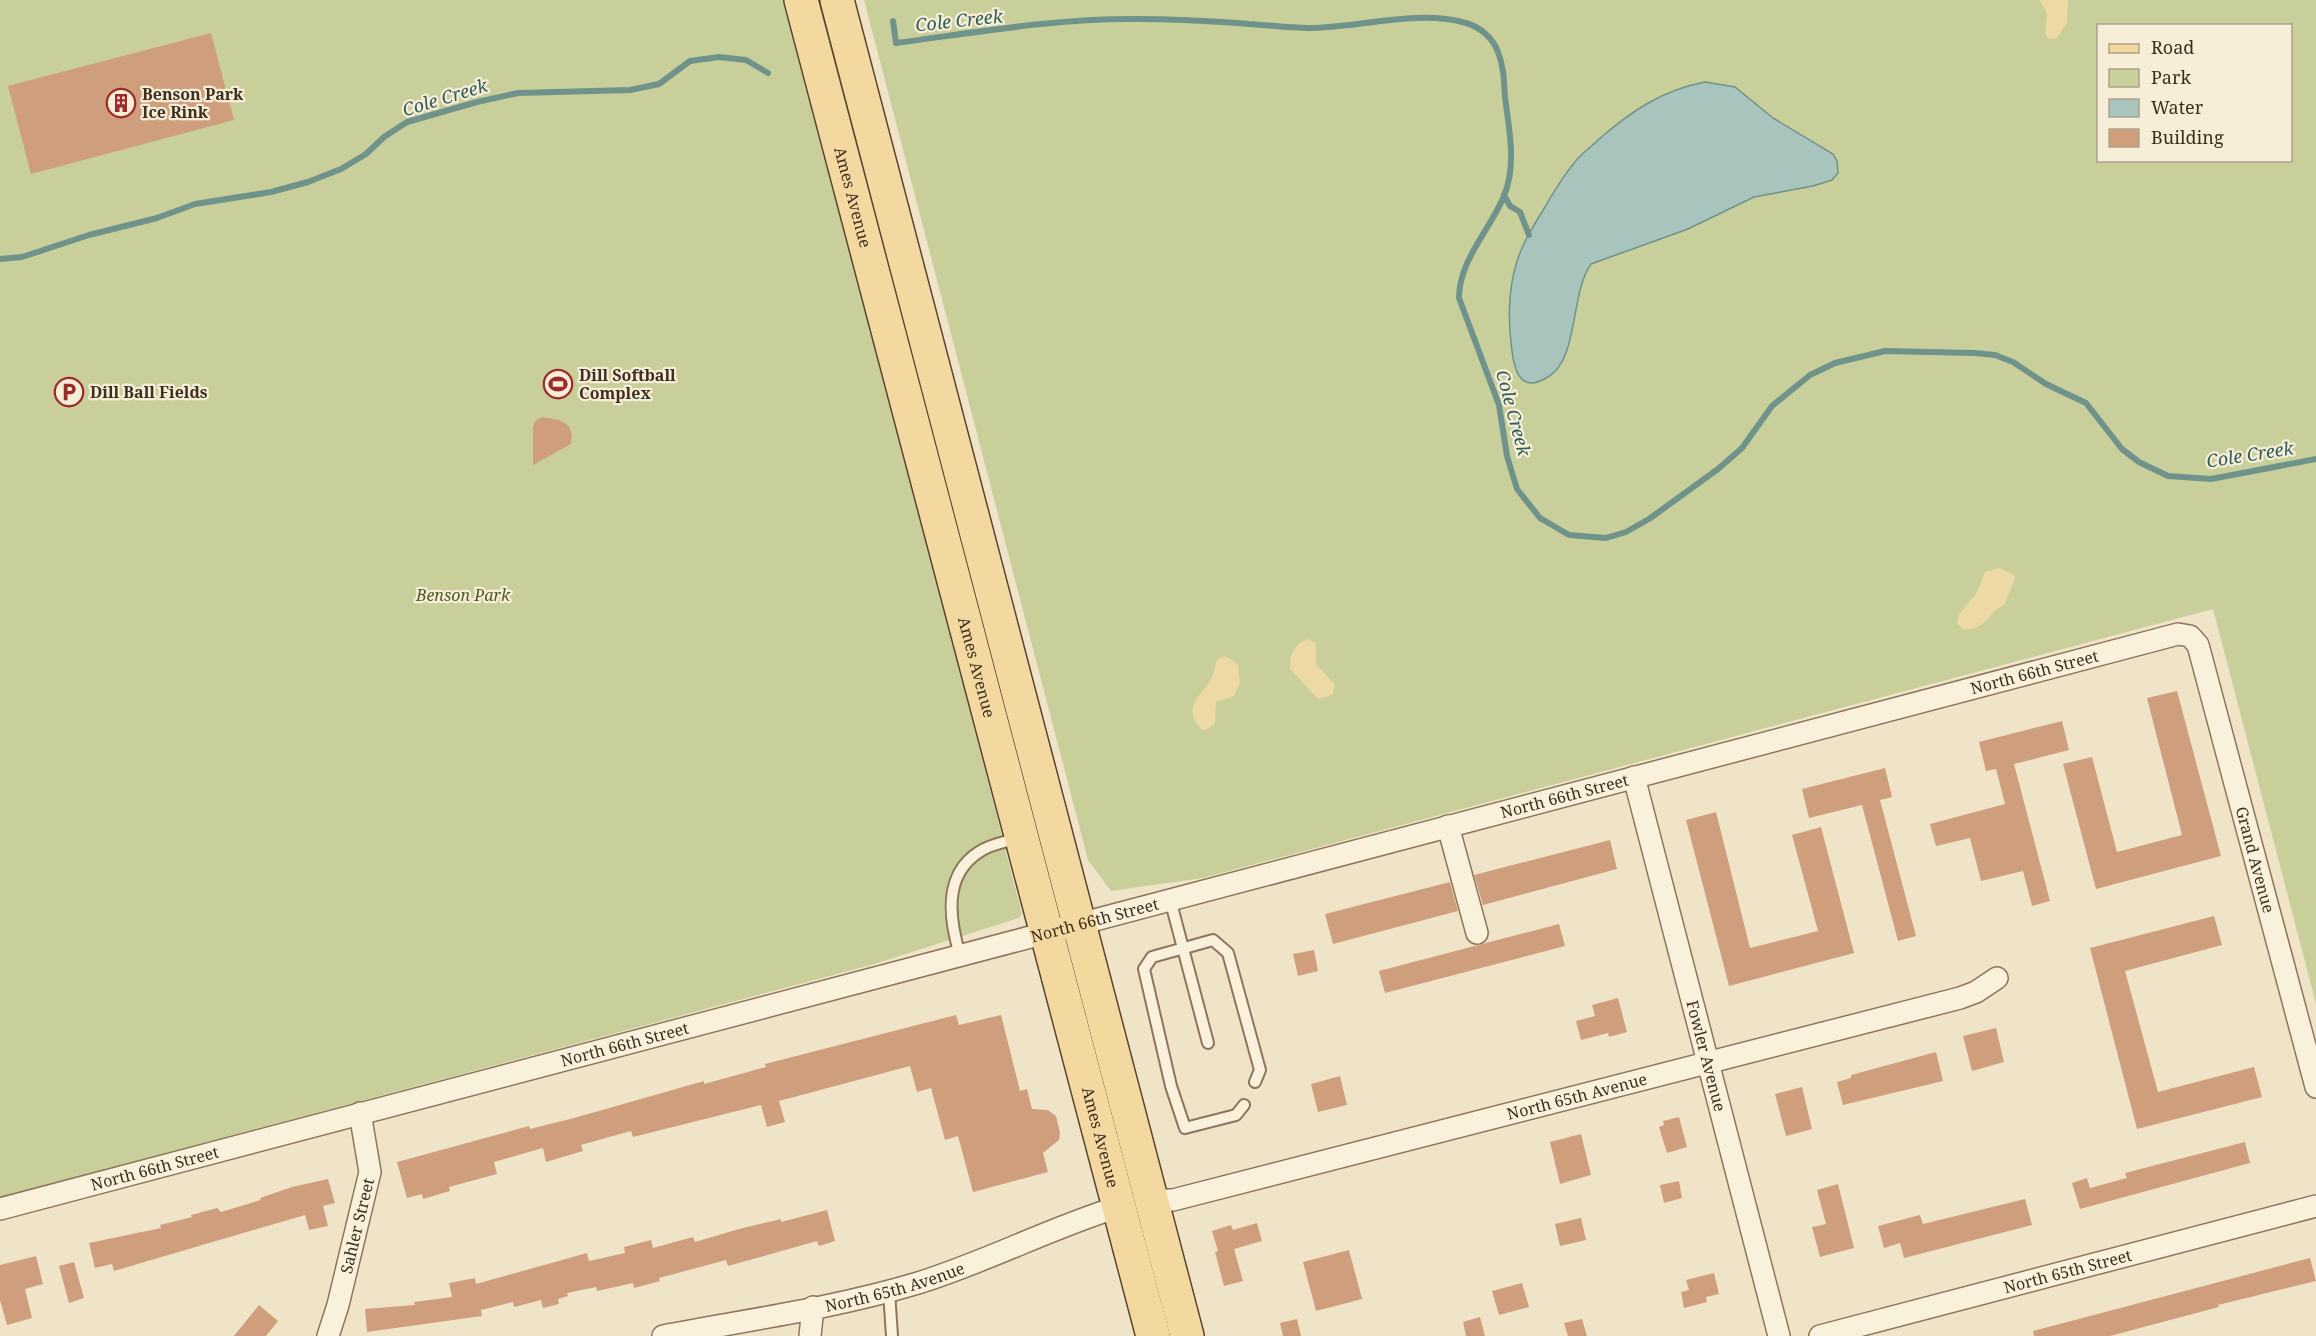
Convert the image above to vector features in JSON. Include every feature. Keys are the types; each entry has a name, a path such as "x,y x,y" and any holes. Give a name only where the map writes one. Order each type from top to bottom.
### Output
{"main road":[{"name":"Ames Avenue","path":"801,0 1153,1336"},
{"name":"Ames Avenue","path":"837,0 1076,923 1186,1336"}],"street":[{"name":"North 66th Street","path":"0,1209 1045,931 2178,634 2190,636"},
{"name":"Grand Avenue","path":"2190,636 2198,645 2316,1087"},
{"name":"Fowler Avenue","path":"1634,777 1779,1336"},
{"path":"1448,826 1478,933"},
{"name":"North 65th Avenue","path":"1150,1200 1173,1200 1960,998 1976,992 1997,978"},
{"name":"Sahler Street","path":"328,1336 338,1305 370,1172 360,1113"},
{"name":"North 65th Street","path":"1820,1336 2316,1206"},
{"name":"North 65th Avenue","path":"663,1336 889,1291 996,1255 1084,1218 1118,1207"},
{"path":"810,1336 813,1307"}],"lane":[{"path":"960,955 951,911 951,895 957,876 966,863 979,852 1020,837"},
{"path":"1170,898 1208,1043"},
{"path":"1244,1105 1236,1115 1185,1128 1171,1086 1144,969 1152,957 1213,940 1228,953 1260,1071 1255,1082"},
{"path":"889,1291 892,1336"}],"green space":[{"name":"Benson Park","path":"0,0 788,0 1022,914 1019,918 871,965 0,1197"},
{"path":"864,0 2316,0 2316,1004 2213,609 1203,878 1111,891 1088,860"}],"sand":[{"path":"2039,0 2068,0 2067,23 2057,38 2049,39 2045,34 2047,13"},
{"path":"1999,568 2013,574 2015,579 2004,605 1976,628 1963,629 1957,623 1959,614 1976,594 1985,572"},
{"path":"1307,639 1316,643 1316,664 1335,685 1332,695 1318,699 1290,669 1293,651"},
{"path":"1226,656 1238,664 1240,683 1234,696 1216,702 1215,723 1208,729 1202,730 1193,715 1194,703 1212,677 1217,660"}],"water":[{"path":"1705,82 1735,87 1773,118 1833,154 1837,161 1838,173 1832,180 1813,186 1754,197 1688,229 1591,264 1584,276 1570,341 1558,368 1539,381 1532,383 1521,379 1513,359 1510,330 1511,286 1524,244 1557,186 1583,153 1635,111 1675,90"}],"building":[{"name":"Benson Park Ice Rink","path":"211,33 234,120 31,174 8,86"},
{"path":"542,417 559,420 569,426 572,435 571,444 533,465 533,428 535,421"},
{"path":"2177,691 2221,856 2096,889 2063,764 2092,757 2117,852 2182,835 2147,698"},
{"path":"2062,721 2069,750 2014,764 2050,901 2032,906 2023,871 1981,881 1970,838 1936,846 1930,824 2005,804 1996,769 1986,771 1979,742"},
{"path":"1885,768 1892,797 1880,800 1916,936 1898,941 1862,805 1809,818 1802,789"},
{"path":"1716,812 1750,948 1818,931 1792,835 1821,827 1854,953 1729,986 1686,820"},
{"path":"1610,840 1617,869 1483,905 1474,875"},
{"path":"1450,882 1458,911 1333,944 1325,914"},
{"path":"2214,916 2222,945 2125,971 2158,1092 2254,1067 2262,1097 2137,1129 2090,948"},
{"path":"1559,924 1565,946 1385,993 1379,971"},
{"path":"1314,950 1318,971 1298,976 1293,954"},
{"path":"1618,998 1627,1032 1609,1037 1608,1033 1581,1040 1576,1021 1595,1016 1592,1005"},
{"path":"956,1015 959,1025 1001,1015 1020,1091 1027,1089 1032,1109 1048,1110 1056,1116 1060,1133 1059,1140 1043,1153 1048,1172 973,1192 958,1136 945,1140 931,1088 917,1092 910,1066 779,1101 785,1122 767,1127 761,1105 633,1137 631,1131 581,1145 583,1151 546,1162 543,1148 494,1162 497,1174 449,1187 450,1191 423,1199 422,1194 407,1198 397,1162 529,1126 530,1129 574,1118 704,1081 704,1084 766,1067 765,1064"},
{"path":"1996,1028 2004,1062 1972,1071 1963,1036"},
{"path":"1936,1052 1943,1081 1843,1105 1837,1082 1851,1078 1851,1075"},
{"path":"1340,1076 1347,1105 1318,1112 1311,1084"},
{"path":"1802,1087 1812,1129 1786,1136 1775,1094"},
{"path":"1679,1117 1687,1147 1667,1153 1659,1127 1664,1125 1663,1121"},
{"path":"1581,1134 1591,1175 1560,1184 1550,1142"},
{"path":"2245,1142 2250,1163 2080,1209 2072,1183 2087,1178 2090,1188 2127,1178 2125,1173"},
{"path":"328,1179 335,1203 323,1206 328,1226 309,1230 305,1215 114,1271 112,1264 95,1268 89,1243 161,1228 160,1225 217,1208 221,1212 261,1200 260,1198 292,1187"},
{"path":"1679,1181 1682,1198 1664,1203 1660,1185"},
{"path":"1838,1184 1854,1248 1820,1257 1812,1227 1826,1224 1817,1190"},
{"path":"2025,1199 2032,1225 1904,1258 1900,1243 1884,1248 1878,1226 1920,1215 1923,1224"},
{"path":"827,1210 835,1241 819,1246 817,1241 728,1266 726,1260 659,1278 660,1281 634,1288 633,1283 597,1291 596,1287 567,1293 568,1296 558,1299 559,1304 543,1308 541,1300 514,1307 513,1302 481,1310 482,1316 367,1332 365,1309 415,1305 414,1302 452,1297 449,1283 475,1278 476,1284 587,1253 589,1261 625,1253 624,1247 651,1240 653,1248 693,1237 695,1242 739,1229 781,1219 781,1222"},
{"path":"1581,1218 1586,1240 1560,1246 1555,1224"},
{"path":"1257,1223 1262,1241 1234,1249 1243,1281 1224,1286 1212,1231 1231,1225 1233,1230"},
{"path":"1349,1250 1362,1299 1316,1311 1303,1262"},
{"path":"36,1256 43,1284 25,1289 32,1318 7,1325 0,1300 0,1265"},
{"path":"2310,1258 2316,1281 2218,1305 2219,1307 2110,1336 2034,1336 2033,1331"},
{"path":"74,1262 84,1298 69,1303 59,1266"},
{"path":"1714,1273 1719,1294 1706,1297 1707,1302 1684,1308 1681,1292 1689,1290 1686,1280"},
{"path":"1522,1283 1529,1307 1499,1315 1492,1291"},
{"path":"259,1305 278,1321 266,1336 234,1336"},
{"path":"1480,1317 1485,1336 1466,1336 1463,1322"},
{"path":"1297,1319 1301,1336 1283,1336 1280,1323"},
{"path":"1582,1319 1587,1336 1568,1336 1564,1323"}],"waterway":[{"name":"Cole Creek","path":"893,21 896,43 1016,27 1106,19 1192,20 1308,28 1427,18 1466,23 1481,30 1493,42 1501,63 1510,134 1510,172 1498,209 1464,271 1459,298 1499,405 1507,456 1517,489 1540,518 1569,535 1606,538 1626,532 1649,519 1718,469 1742,448 1772,406 1810,375 1835,363 1885,351 1975,353 1995,355 2013,362 2046,384 2086,403 2122,449 2139,462 2168,476 2211,479 2316,459"},
{"name":"Cole Creek","path":"0,259 22,257 89,235 157,218 195,204 271,192 308,182 341,169 366,154 384,137 407,122 477,102 518,93 630,90 659,84 690,61 719,57 746,60 768,73"},
{"path":"1504,195 1510,206 1520,212 1529,235"}],"place":[{"name":"Benson Park Ice Rink","path":"121,103"},
{"name":"Dill Softball Complex","path":"558,384"},
{"name":"Dill Ball Fields","path":"69,392"}]}
